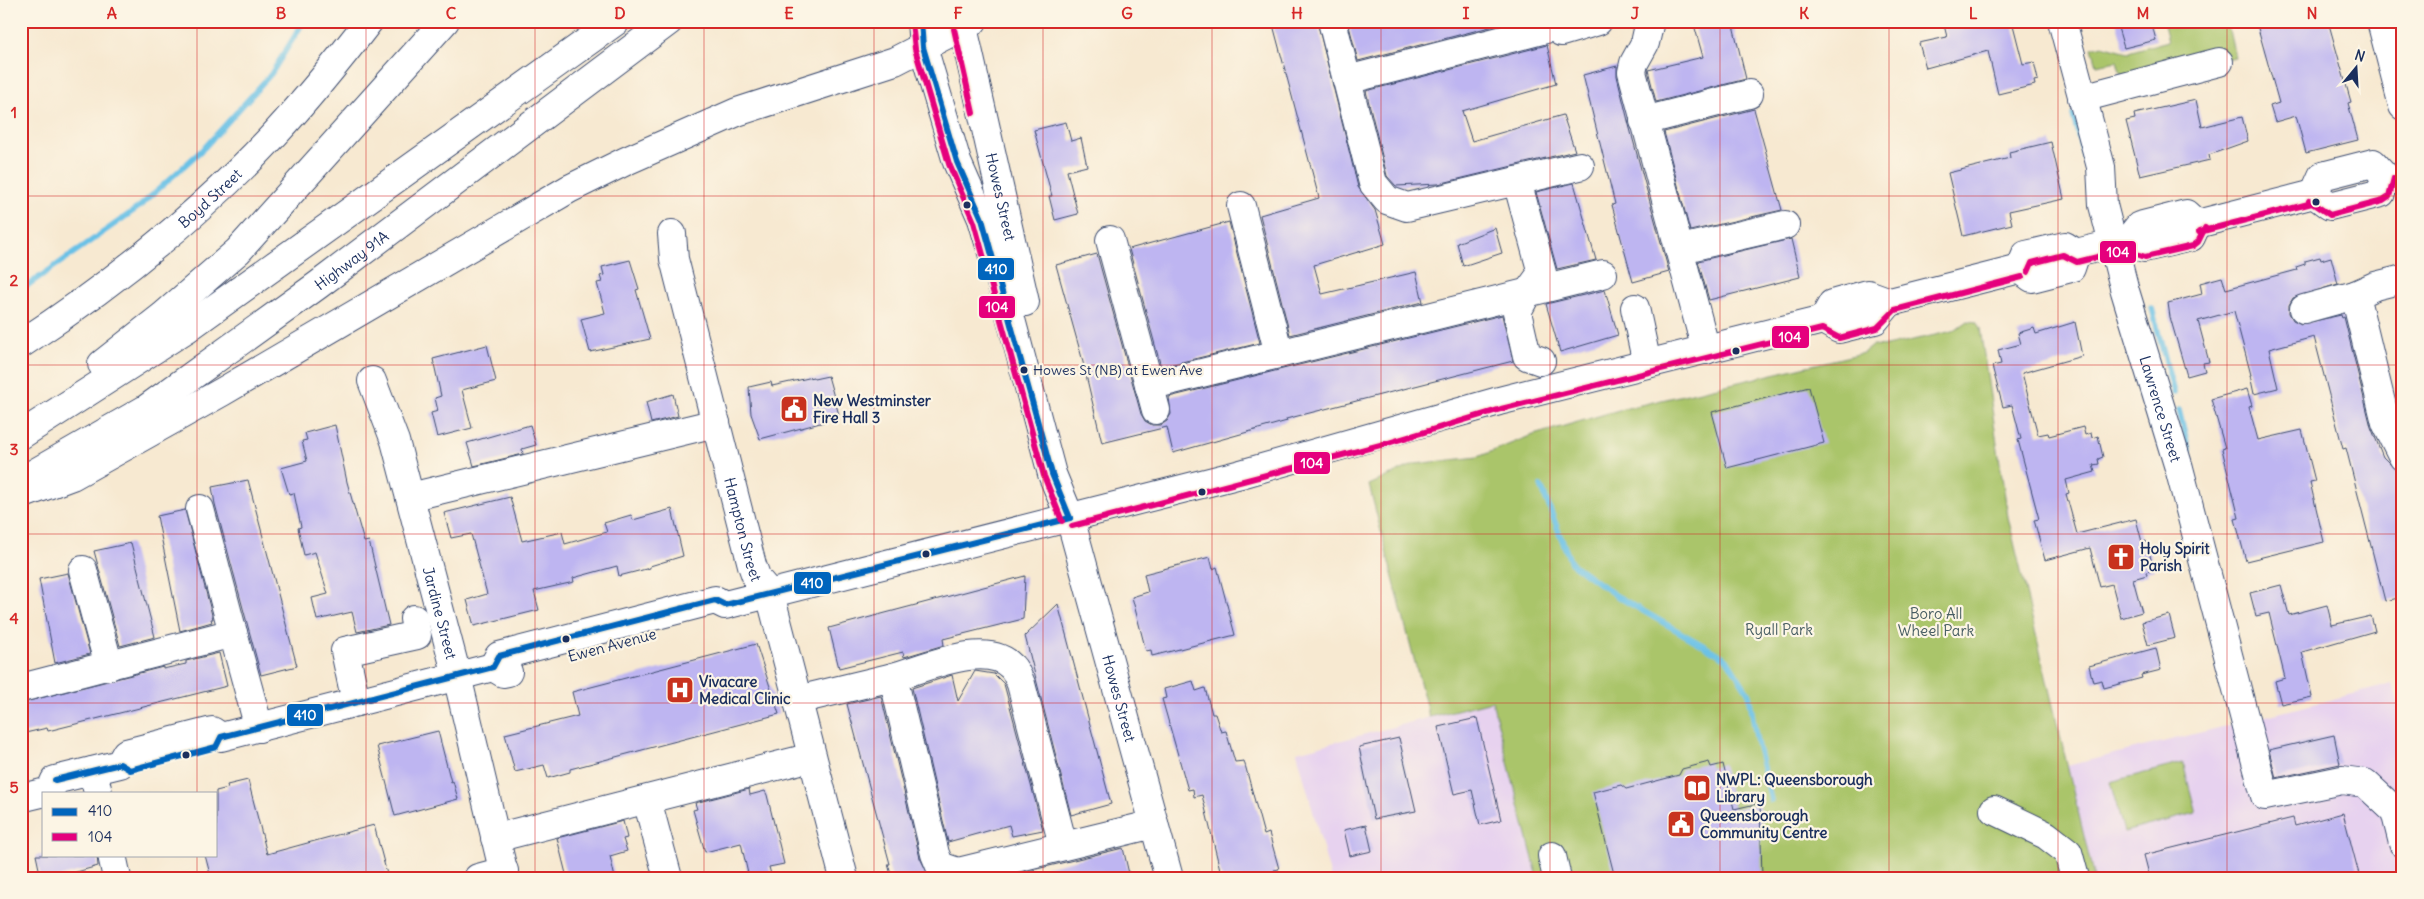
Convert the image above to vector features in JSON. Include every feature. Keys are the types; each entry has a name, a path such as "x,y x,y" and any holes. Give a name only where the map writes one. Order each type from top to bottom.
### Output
{"main road":[{"name":"Boyd Street","path":"21,344 91,296 148,252 228,181 275,134 370,21"},
{"path":"29,431 89,375 163,316 238,251 445,21"},
{"path":"29,431 186,329 616,21"},
{"name":"Highway 91A","path":"21,481 146,409 318,285 669,21"},
{"path":"1332,21 1373,183 1387,200 1407,207 1580,166"},
{"path":"1347,80 1598,21"},
{"path":"1650,21 1645,42 1634,63 1632,72 1644,121 1681,249 1706,350"},
{"name":"Lawrence Street","path":"2062,21 2101,168 2104,205 2121,243 2125,291 2162,405 2264,796 2342,780 2365,783 2378,793 2395,811 2403,843"},
{"path":"2381,21 2403,106"},
{"path":"21,495 72,476 222,392 569,189 626,160 738,112 890,63 922,34 966,23"},
{"name":"Howes Street","path":"966,23 1013,254 1069,477 1070,518"},
{"name":"Howes Street","path":"922,34 957,162 987,238 1004,293 1052,474 1070,518 1169,878"},
{"path":"2082,98 2219,62"},
{"path":"1644,121 1749,94"},
{"name":"Ewen Avenue","path":"21,779 45,773 55,780 95,782 120,764 130,770 216,747 221,737 493,667 503,673 711,619 721,616 725,605 1250,472 1646,364 1823,320 1839,329 1875,320 1890,302 2020,269 2032,278 2071,268 2076,254 2121,243 2144,248 2184,239 2191,237 2197,224 2314,194 2330,206 2381,193 2394,173"},
{"path":"1517,181 1542,273 1524,297"},
{"path":"1241,206 1280,354"},
{"path":"1681,249 1785,226"},
{"name":"Hampton Street","path":"672,234 674,259 757,579 770,594 844,878"},
{"path":"1110,240 1152,398 1280,354 1524,297 1603,274"},
{"path":"2304,309 2403,279"},
{"path":"2355,295 2386,423 2403,457"},
{"path":"1524,297 1536,306 1546,352 1541,360 1546,390"},
{"path":"1635,308 1646,364"},
{"name":"Jardine Street","path":"372,381 395,441 457,676 495,838 496,875"},
{"path":"410,497 716,423"},
{"path":"200,509 259,728"},
{"path":"83,570 109,666"},
{"path":"356,702 345,651 417,634 414,619 440,612"},
{"path":"21,688 233,633"},
{"path":"797,700 893,678 969,655 990,654 1012,666 1021,684 1063,845"},
{"path":"893,678 935,854 940,866 958,872 1154,824"},
{"path":"495,838 812,757"},
{"name":"Ewen Avenue","path":"46,792 50,791 55,780"},
{"name":"Ewen Avenue","path":"21,798 42,793"},
{"path":"648,800 668,878"},
{"path":"1994,810 2046,835 2068,852 2075,878"},
{"path":"112,856 117,878"}],"shaded area":[{"path":"2393,684 2403,721 2403,878 2094,878 2067,766"},
{"path":"1492,701 1538,878 1331,878 1297,752"}],"green space":[{"path":"2163,21 2227,21 2235,57 2122,79 2117,61 2097,65 2092,48 2102,45 2128,52 2168,41"},
{"name":"Ryall Park","path":"1967,321 1976,322 1980,328 2008,517 2094,878 1538,878 1492,701 1429,717 1369,485 1415,464 1478,457 1530,436 1619,410 1863,353 1873,345 1886,346 1953,331"},
{"path":"2183,763 2196,813 2124,832 2110,782"}],"building":[{"path":"1272,21 1317,21 1358,187 1375,210 1385,244 1314,265 1322,294 1416,272 1423,302 1290,335 1260,215 1319,198"},
{"path":"1365,21 1513,21 1358,61 1349,26"},
{"path":"1693,21 1732,21 1746,79 1656,102 1648,70 1703,57"},
{"path":"1943,21 2012,21 2023,64 2034,62 2038,80 2034,81 2035,85 1998,94 1988,51 1926,68 1919,43 1947,37"},
{"path":"2116,21 2151,21 2156,40 2124,48"},
{"path":"2256,21 2328,21 2351,102 2348,103 2358,140 2306,153 2296,116 2275,122 2270,106 2279,103"},
{"path":"1547,45 1556,84 1462,111 1472,141 1563,115 1575,151 1438,184 1396,186 1387,176 1366,91"},
{"path":"1617,66 1617,76 1629,125 1669,272 1633,282 1612,205 1615,204 1583,75"},
{"path":"2196,100 2202,127 2242,117 2248,141 2209,155 2210,160 2140,176 2126,121 2135,119 2134,114"},
{"path":"1754,109 1782,210 1690,231 1664,132"},
{"path":"1066,122 1071,141 1081,138 1087,166 1067,171 1078,214 1055,220 1049,196 1052,196 1034,130"},
{"path":"2051,142 2064,199 2009,211 2012,224 1963,236 1948,173 2010,158 2009,152"},
{"path":"1574,183 1596,260 1557,269 1536,192"},
{"path":"1229,222 1260,343 1161,367 1129,249"},
{"path":"1495,228 1502,253 1463,266 1457,243"},
{"path":"1791,239 1800,277 1709,300 1698,261"},
{"path":"1097,254 1141,414 1145,421 1152,425 1161,425 1167,421 1171,414 1169,397 1502,315 1513,361 1286,419 1287,421 1173,453 1167,427 1102,443 1082,358 1056,265"},
{"path":"2320,257 2321,260 2331,257 2338,284 2293,298 2289,305 2289,313 2293,320 2301,324 2341,315 2342,318 2344,317 2371,427 2383,457 2397,471 2403,496 2403,597 2385,601 2346,448 2343,449 2314,337 2269,349 2278,388 2254,394 2251,375 2234,311 2198,321 2209,362 2203,363 2205,371 2187,376 2170,317 2168,303 2202,294 2200,283 2222,277 2226,289 2297,270 2296,267 2305,264 2305,261"},
{"path":"630,260 639,289 636,290 650,339 590,352 581,319 605,313 597,283 602,282 600,276 604,275 602,267"},
{"path":"1605,290 1618,335 1560,352 1546,304"},
{"path":"2075,322 2082,356 2022,373 2038,435 2048,433 2049,436 2083,427 2085,435 2091,433 2092,438 2098,436 2103,457 2098,459 2099,464 2093,465 2095,472 2066,480 2069,493 2066,494 2077,534 2136,519 2142,542 2146,541 2154,570 2146,572 2147,575 2133,579 2142,612 2121,618 2112,584 2100,587 2090,548 2045,560 2034,520 2039,519 2018,440 2021,439 2012,405 2003,407 1992,366 2001,364 1998,350 2021,344 2018,333 2034,328 2036,334"},
{"path":"487,345 496,381 462,390 472,428 437,437 431,413 438,411 435,398 441,396 433,359"},
{"name":"New Westminster Fire Hall 3","path":"828,376 839,415 824,419 824,422 760,439 751,414 749,387 771,382 772,386 813,377 814,379"},
{"path":"1809,387 1824,443 1727,468 1712,412"},
{"path":"2247,389 2252,406 2249,407 2258,440 2302,430 2315,481 2310,482 2324,542 2246,561 2235,519 2239,518 2222,449 2225,448 2211,399"},
{"path":"673,394 678,416 651,423 646,402"},
{"path":"335,425 347,482 364,542 369,541 389,625 357,632 352,612 317,620 312,598 328,594 315,552 304,555 298,528 301,527 294,493 289,494 281,468 307,461 302,441 307,440 305,433"},
{"path":"530,425 536,445 522,449 523,454 474,466 467,443"},
{"path":"248,480 297,666 261,675 212,487"},
{"path":"510,497 522,541 562,532 565,544 607,532 604,523 631,515 633,520 672,509 683,556 650,566 650,568 619,576 617,566 573,578 574,582 534,591 539,610 474,626 467,600 487,594 471,534 451,538 444,513"},
{"path":"185,510 213,619 211,619 212,622 180,631 157,516"},
{"path":"131,543 155,637 120,646 94,551"},
{"path":"1210,557 1213,569 1217,567 1235,635 1152,656 1151,650 1146,651 1132,597 1148,592 1144,574"},
{"path":"68,573 90,654 55,663 39,579"},
{"path":"1025,576 1023,619 943,639 944,645 904,657 903,652 839,668 829,628"},
{"path":"2281,585 2289,615 2327,605 2332,625 2371,616 2375,631 2302,652 2312,697 2281,704 2275,681 2285,678 2269,613 2256,616 2250,593"},
{"path":"1058,604 1111,804 1071,815 1025,636"},
{"path":"2169,615 2175,638 2148,645 2142,622"},
{"path":"756,644 779,714 570,769 570,772 548,778 544,765 515,772 505,734 578,716 572,692"},
{"path":"2156,648 2161,670 2141,675 2142,678 2104,688 2102,680 2093,682 2089,666"},
{"path":"219,653 227,686 48,731 47,728 21,734 21,703 163,667 163,669 186,664 186,661"},
{"path":"975,671 994,674 1004,684 1043,830 1012,836 1009,825 948,842 912,688 952,675 958,701"},
{"path":"1193,681 1196,691 1205,688 1212,714 1215,714 1221,732 1226,731 1235,762 1244,761 1264,835 1269,833 1279,869 1274,870 1276,878 1222,878 1202,795 1194,797 1193,789 1188,790 1162,699 1166,698 1164,689"},
{"path":"881,696 920,858 930,878 892,878 888,864 890,864 847,704"},
{"path":"1477,718 1501,820 1480,825 1472,790 1454,794 1438,727"},
{"path":"438,731 451,782 453,781 458,799 395,816 377,746"},
{"path":"2334,735 2340,764 2276,778 2269,750"},
{"path":"1399,738 1416,811 1374,819 1359,747"},
{"name":"Queensborough Community Centre","path":"1709,762 1711,767 1723,764 1734,809 1760,803 1762,878 1615,878 1593,792 1621,785 1626,789 1679,775 1682,769"},
{"path":"248,780 267,854 374,825 388,878 211,878 205,856 218,856 218,792 216,791 228,788 227,785"},
{"path":"749,789 750,795 765,791 767,795 784,864 769,867 772,878 749,878 741,843 705,852 693,810 697,809 695,803"},
{"path":"2343,813 2360,878 2150,878 2144,855 2293,818 2295,826"},
{"path":"623,821 627,838 623,839 627,851 610,856 615,878 567,878 557,838"},
{"path":"1366,825 1372,851 1350,856 1344,830"},
{"path":"1123,848 1130,878 1000,878"},
{"path":"36,855 97,856 98,866 55,878 41,878"}],"waterway":[{"path":"21,290 139,207 205,147 271,74 304,21"},
{"path":"2073,115 2084,158"},
{"path":"2152,308 2174,393"},
{"path":"2179,410 2189,450"},
{"path":"1541,486 1571,563 1615,595 1727,659 1749,694 1757,743 1771,800"}],"transit line":[{"name":"410","path":"921,21 923,47 957,162 982,219 1052,474 1070,518"},
{"name":"104","path":"956,21 954,29 973,113"},
{"name":"104","path":"912,22 915,49 949,164 974,222 1044,476 1062,521"},
{"name":"104","path":"2309,201 2330,215 2383,201 2389,197 2394,178"},
{"name":"104","path":"2199,232 2316,202"},
{"name":"104","path":"2028,272 2032,263 2063,255 2077,262 2126,250 2145,257 2193,246 2198,242 2205,228"},
{"name":"104","path":"1072,526 1388,443 1501,409 1822,329 1839,338 1877,328 1895,310 2022,277"},
{"name":"410","path":"55,780 120,764 130,770 216,747 221,737 493,667 499,656 715,600 725,605 1070,518"}],"place":[{"name":"Howes St (NB) at Ewen Ave","path":"1024,370"},
{"name":"New Westminster Fire Hall 3","path":"794,409"},
{"name":"Holy Spirit Parish","path":"2121,557"},
{"name":"Vivacare Medical Clinic","path":"680,690"},
{"name":"NWPL: Queensborough Library","path":"1697,788"},
{"name":"Queensborough Community Centre","path":"1681,824"}],"park label":[{"name":"Boro All Wheel Park","path":"1936,622"}]}
